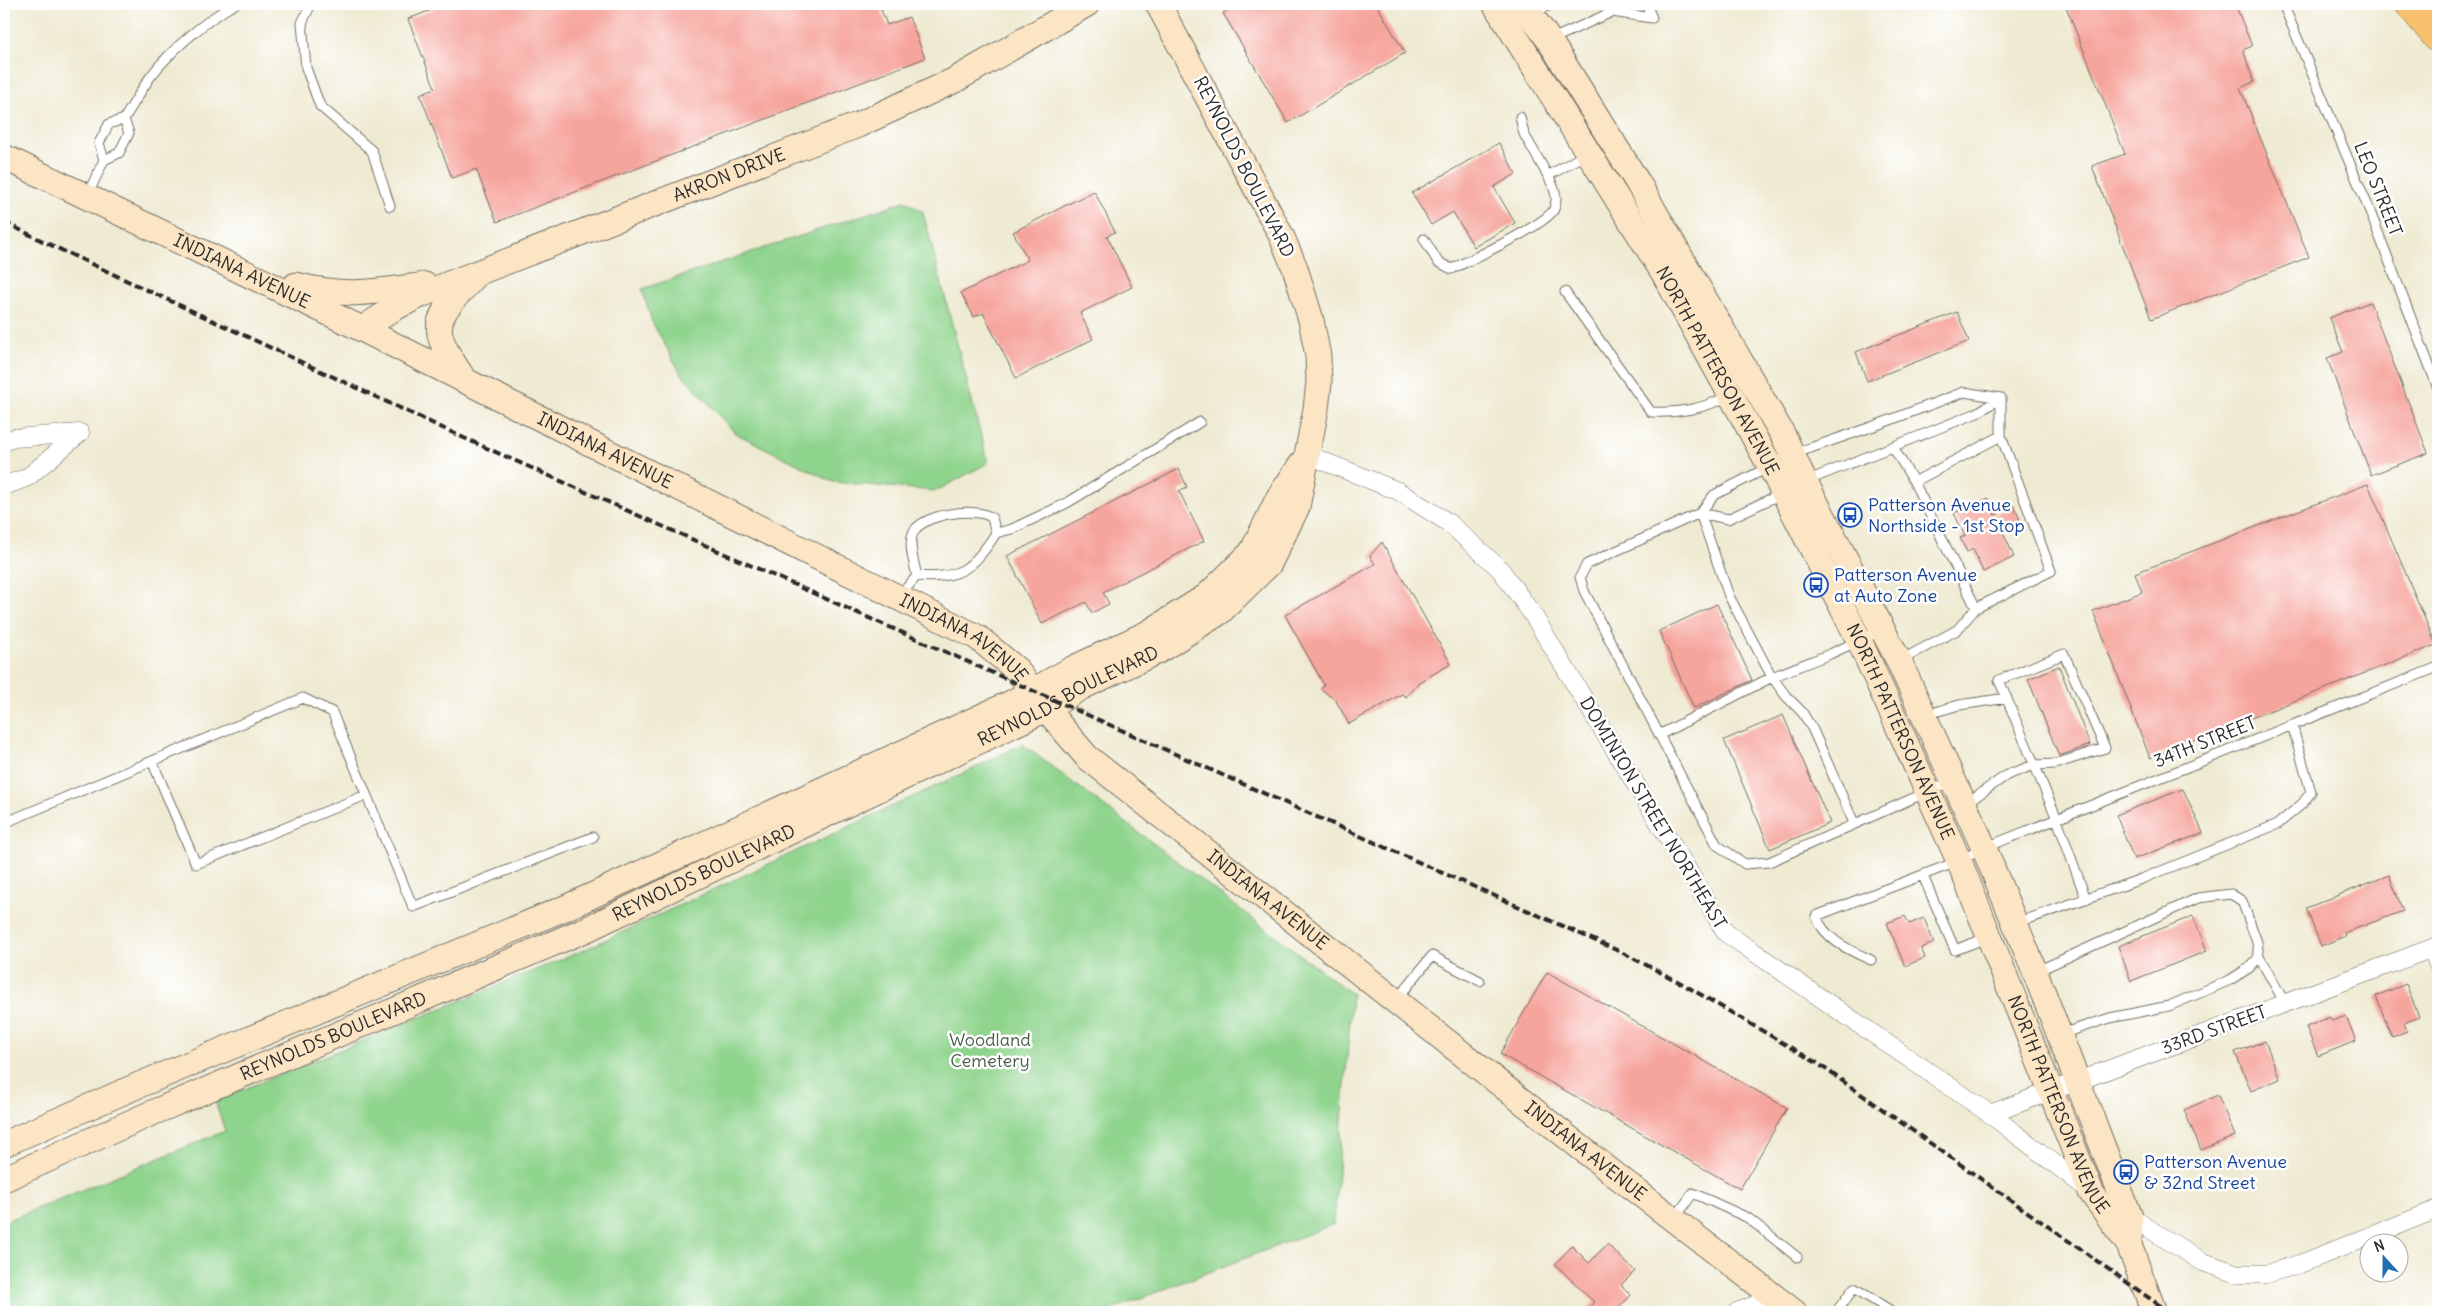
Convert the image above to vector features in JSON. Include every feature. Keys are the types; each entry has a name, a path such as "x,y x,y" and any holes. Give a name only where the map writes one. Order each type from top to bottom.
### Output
{"highway":[{"path":"2409,4 2438,39"}],"main road":[{"name":"AKRON DRIVE","path":"362,329 396,307 478,272 848,128 902,105 982,66 1087,4"},
{"name":"REYNOLDS BOULEVARD","path":"4,1144 139,1084 565,908 1040,700 1082,687 1158,651 1220,612 1268,564 1297,507 1318,391 1318,356 1311,320 1295,268 1281,235 1158,4"},
{"name":"NORTH PATTERSON AVENUE","path":"1495,4 1527,27 1638,182 1781,460 1859,640 1960,861 2091,1192 2129,1245 2154,1312"},
{"name":"NORTH PATTERSON AVENUE","path":"1527,27 1589,153 1663,272 1743,389"},
{"name":"INDIANA AVENUE","path":"4,157 362,329 977,637 1017,670 1087,758 1673,1220 1777,1305 1794,1312"},
{"path":"243,271 325,293 337,294 364,293 454,282"},
{"path":"465,380 442,345 439,327 442,312 478,272"},
{"name":"NORTH PATTERSON AVENUE","path":"1794,487 1883,630 1984,848 2035,972 2130,1217 2129,1245"},
{"name":"REYNOLDS BOULEVARD","path":"4,1179 152,1112 587,929 1040,700"}],"street":[{"path":"4,442 14,438 80,434 28,477 4,486"},
{"name":"DOMINION STREET NORTHEAST","path":"1308,454 1398,491 1449,523 1500,569 1533,615 1726,934 1990,1114 2091,1192 2203,1262 2238,1274 2266,1274 2300,1264 2438,1209"},
{"path":"2435,947 2438,965"},
{"name":"33RD STREET","path":"1990,1114 2435,947"},
{"path":"1737,1312 1777,1305"}],"lane":[{"path":"104,160 99,143 109,124 124,119 151,76 180,46 223,10 235,4"},
{"path":"311,4 302,23 306,68 320,106 372,151 390,206"},
{"path":"1527,27 1553,4"},
{"path":"1527,27 1613,8 1652,18 1646,4"},
{"name":"LEO STREET","path":"2283,4 2369,209 2438,388"},
{"path":"1424,239 1438,262 1452,269 1540,222 1553,211 1557,199 1548,176 1524,134 1520,117"},
{"path":"87,196 104,160 119,153 128,133 124,119"},
{"path":"1548,176 1589,153"},
{"path":"1564,292 1651,412 1675,413 1710,406 1743,389"},
{"path":"1953,780 1769,862 1745,864 1717,845 1584,591 1580,576 1586,564 1700,513 1714,495 1781,460 1964,392 2001,398"},
{"path":"1899,661 1957,630 1976,608 2051,571 2001,436 2001,398"},
{"path":"1700,513 1728,519 1794,487 1977,413 2001,398"},
{"path":"916,576 935,577 961,572 982,552 996,534 1012,529 1067,503 1200,422"},
{"path":"1914,482 2001,436"},
{"path":"1892,447 1914,482 1976,608"},
{"path":"899,598 916,576 911,541 915,529 922,524 948,515 981,512 992,518 996,534"},
{"path":"1700,513 1729,596 1772,678 1802,712 1814,730 1854,823"},
{"path":"1658,735 1772,678 1883,630"},
{"path":"1963,805 2007,776 2034,765 2055,764 2105,748 2064,654 1999,680 2007,698 2034,765 2057,819 2086,899"},
{"name":"34TH STREET","path":"1871,960 1845,948 1830,936 1820,927 1816,916 1960,861 1984,848 2438,667"},
{"path":"4,823 303,698 332,712 413,907 593,837"},
{"path":"1923,716 1959,705 2007,698"},
{"path":"2015,924 2028,917 2086,899 2234,844 2278,824 2302,804 2311,792 2292,724"},
{"path":"152,761 196,864 366,795"},
{"path":"1922,876 1955,950 1990,936"},
{"path":"2035,972 2105,938 2198,898 2231,894 2242,900 2257,942 2259,957 2285,1003"},
{"path":"1396,1002 1432,956 1480,981"},
{"path":"2059,1035 2110,1018 2169,1006 2230,980 2249,968 2259,957"},
{"path":"1673,1220 1693,1193 1748,1218 1796,1257"},
{"path":"1836,1312 1854,1288 1893,1312"}],"green space":[{"path":"905,201 923,212 988,463 936,491 833,482 735,433 680,372 652,322 642,289"},
{"name":"Woodland Cemetery","path":"1022,744 1352,994 1334,1224 1105,1312 4,1312 4,1222 225,1131 215,1101 577,953 977,767"}],"building":[{"path":"447,4 879,4 887,25 909,17 925,58 497,222 476,169 452,178 420,94 435,88 408,19"},
{"path":"1239,4 1376,4 1405,53 1288,123 1223,13"},
{"path":"2065,4 2235,4 2252,46 2243,50 2254,82 2240,88 2309,257 2151,319 2092,166 2125,154"},
{"path":"1499,143 1516,174 1494,187 1515,223 1474,247 1453,212 1431,225 1412,193"},
{"path":"1094,191 1115,232 1107,236 1132,287 1080,313 1093,339 1016,378 983,313 974,317 961,293 1028,260 1013,232"},
{"path":"2370,302 2428,453 2371,475 2327,358 2343,352 2329,318"},
{"path":"1957,312 1969,341 1867,381 1856,352"},
{"path":"1179,469 1187,487 1179,491 1204,541 1103,592 1109,604 1092,613 1086,602 1042,624 1007,556"},
{"path":"2368,484 2436,645 2150,758 2093,611 2142,592 2135,573"},
{"path":"1988,498 1995,515 2014,506 2022,524 2003,532 2014,557 1983,572 1973,549 1967,552 1960,538 1965,536 1954,513"},
{"path":"1382,542 1451,664 1419,682 1406,697 1402,694 1349,724 1336,701 1321,689 1324,685 1285,615 1375,564 1370,556"},
{"path":"1717,604 1752,680 1694,708 1659,631"},
{"path":"2059,666 2090,745 2059,756 2028,679"},
{"path":"1783,715 1830,823 1770,849 1724,740"},
{"path":"2183,789 2203,833 2134,859 2116,815"},
{"path":"2389,875 2403,911 2344,933 2345,936 2321,946 2306,908"},
{"path":"1905,916 1909,924 1924,918 1934,943 1921,948 1925,958 1905,966 1887,923"},
{"path":"2193,916 2207,951 2131,981 2118,946"},
{"path":"1547,972 1787,1108 1740,1189 1500,1054"},
{"path":"2406,984 2419,1017 2404,1023 2407,1031 2392,1037 2376,996"},
{"path":"2346,1016 2356,1041 2318,1056 2306,1027 2330,1017 2332,1021"},
{"path":"2265,1041 2280,1079 2251,1091 2235,1052"},
{"path":"2218,1095 2235,1136 2201,1150 2184,1110"},
{"path":"1607,1244 1635,1271 1621,1285 1631,1295 1615,1312 1584,1312 1594,1302 1555,1264 1572,1246 1589,1263"}],"railway":[{"path":"4,222 464,438 1621,952 1681,983 1817,1063 2169,1312"}],"place":[{"name":"Patterson Avenue Northside - 1st Stop","path":"1850,515"},
{"name":"Patterson Avenue at Auto Zone","path":"1816,585"},
{"name":"Patterson Avenue & 32nd Street","path":"2126,1172"}]}
